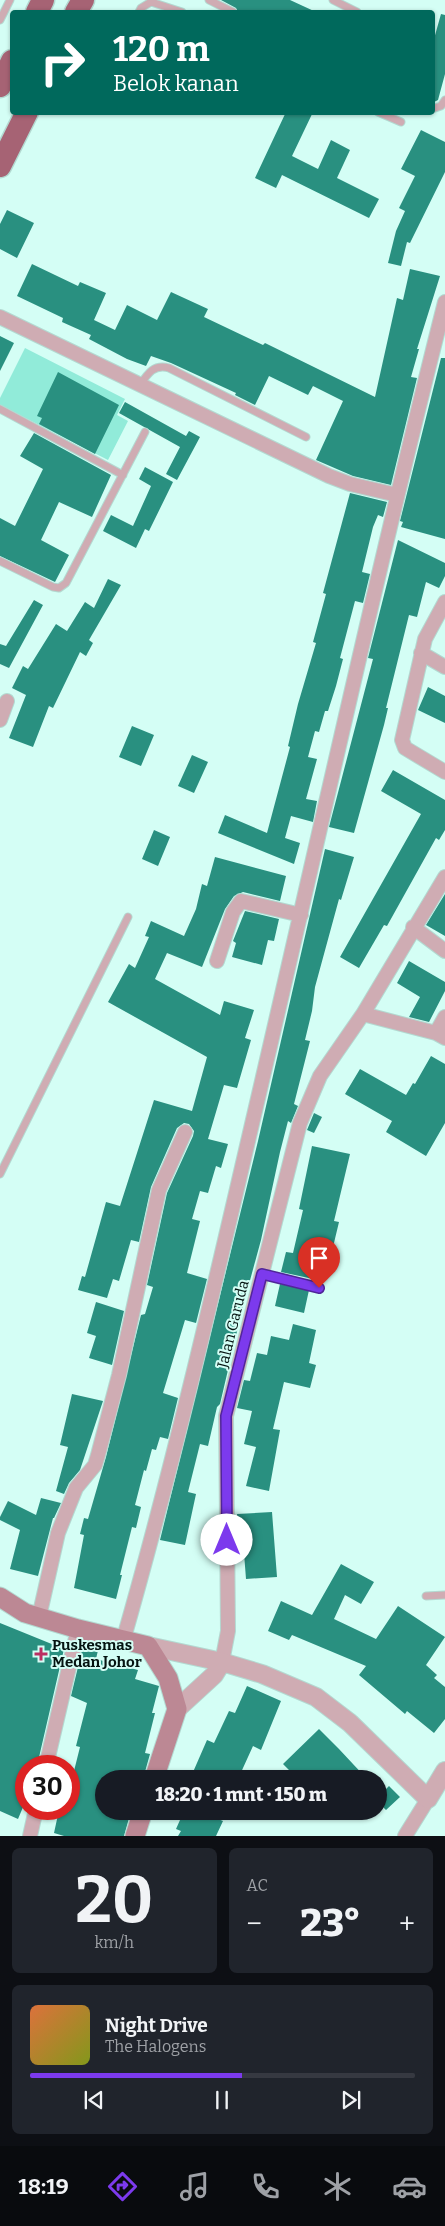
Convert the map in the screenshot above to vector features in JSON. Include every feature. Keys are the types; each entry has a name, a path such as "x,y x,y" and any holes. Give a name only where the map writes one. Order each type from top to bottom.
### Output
{"highway":[{"path":"0,86 10,65"},
{"path":"0,166 26,115"}],"main road":[{"path":"0,1597 25,1613 78,1629 148,1646 168,1678 177,1709 157,1770"},
{"path":"135,1836 140,1820"}],"street":[{"path":"123,1641 160,1511 398,496 442,329 445,302"},
{"path":"0,317 329,476 365,489 398,496"},
{"path":"445,602 433,620 421,653 402,730 402,745 410,752 445,772"},
{"path":"421,653 445,666"},
{"path":"0,720 7,701"},
{"name":"Jalan Garuda","path":"222,1662 228,1631 226,1416 307,1103 320,1076 363,1014 413,927 445,877"},
{"path":"216,961 232,912 241,901 301,915"},
{"path":"413,927 445,951"},
{"path":"363,1014 440,1036 445,1017"},
{"path":"39,1617 58,1532 76,1488 95,1465 119,1375 159,1190 185,1132"},
{"path":"49,1755 78,1629"},
{"path":"148,1646 222,1662 262,1674 316,1697 334,1708 428,1799"},
{"path":"177,1709 214,1674 222,1662"},
{"path":"405,1836 445,1771"},
{"path":"30,1836 34,1820"}],"lane":[{"path":"0,20 10,0"},
{"path":"209,0 230,10"},
{"path":"333,0 353,10"},
{"path":"140,10 151,2 176,10"},
{"path":"435,109 441,106 445,100"},
{"path":"385,115 401,122"},
{"path":"140,385 152,370 160,366 169,368 306,437"},
{"path":"1,413 123,474"},
{"path":"0,561 53,587 63,586 72,574 145,432"},
{"path":"0,1174 128,917"},
{"path":"262,1274 319,1288"},
{"path":"426,1596 445,1595"}],"green space":[{"path":"25,348 125,399 117,415 128,421 108,460 0,405 0,398"}],"building":[{"path":"221,0 290,0 312,10 237,10"},
{"path":"441,14 445,15 445,74 438,100 435,102 435,35"},
{"path":"285,115 312,115 292,156 318,169 331,140 350,150 337,178 379,199 369,218 282,175 276,188 255,178"},
{"path":"421,130 445,142 445,172 410,243 407,242 401,266 388,263 396,231 405,211 399,208 415,176 401,169"},
{"path":"7,210 34,223 17,258 0,249 0,224"},
{"path":"32,264 78,286 80,282 106,293 94,320 115,330 127,305 157,320 171,292 208,309 204,317 263,345 265,343 375,397 397,298 403,300 410,269 440,276 417,349 419,349 411,377 417,378 391,485 353,476 316,460 343,401 313,386 308,395 269,376 255,405 235,395 236,393 171,363 151,356 146,366 127,359 89,339 91,335 62,322 63,318 17,296"},
{"path":"0,336 14,343 0,371"},
{"path":"441,358 445,358 445,539 401,527 403,522 400,521"},
{"path":"58,372 119,405 95,454 39,424 42,418 37,416"},
{"path":"125,402 186,436 189,431 200,437 177,480 166,474 180,447 119,413"},
{"path":"34,433 111,475 92,517 59,502 41,540 69,555 55,582 0,556 0,518 15,526 43,469 20,456"},
{"path":"145,467 173,482 149,531 145,529 136,548 103,531 111,515 133,526 151,486 139,479"},
{"path":"350,493 387,502 383,517 378,515 373,527 362,572 370,574 363,603 355,601 340,658 343,659 336,686 328,711 325,711 319,732 315,731 308,757 317,759 306,799 317,801 313,822 291,816 285,838 300,843 294,864 218,833 225,815 267,833 290,747 288,746 298,704 316,643 313,642 326,594 323,593"},
{"path":"398,540 445,563 445,576 439,588 426,582 417,617 409,615 386,708 388,708 384,725 354,833 329,827 373,659 368,658"},
{"path":"108,579 121,585 89,640 93,643 86,656 80,652 53,708 49,706 33,747 9,738 26,695 12,688 23,666 28,669 56,624 67,631 85,602 94,608"},
{"path":"34,600 43,605 9,668 0,664 0,644 6,646"},
{"path":"428,687 445,696 445,723 418,710"},
{"path":"132,726 154,735 141,766 119,757"},
{"path":"192,755 208,762 194,793 178,786"},
{"path":"393,770 445,800 445,830 439,840 436,838 387,926 384,925 359,968 340,957 421,814 381,791"},
{"path":"154,830 170,837 158,866 142,859"},
{"path":"325,849 354,857 341,900 339,899 315,987 312,1011 305,1040 310,1041 294,1104 298,1106 291,1123 288,1121 261,1240 208,1446 200,1444 188,1492 196,1494 185,1545 160,1540 258,1141"},
{"path":"215,857 286,876 280,901 243,892 234,896 225,909 202,967 167,953 155,979 220,1015 224,1001 254,1010 245,1038 251,1040 237,1088 224,1085 208,1139 228,1144 221,1168 216,1166 208,1193 200,1191 192,1219 200,1221 187,1273 207,1279 196,1323 185,1320 163,1393 178,1398 168,1439 160,1437 156,1450 152,1449 146,1471 144,1470 135,1505 141,1507 136,1528 132,1527 116,1599 74,1588 84,1535 80,1534 84,1518 88,1519 106,1457 141,1315 145,1314 153,1287 147,1285 167,1193 193,1136 194,1131 189,1124 184,1123 177,1128 151,1187 139,1242 131,1240 119,1281 113,1279 107,1298 78,1290 82,1276 85,1277 106,1202 120,1206 154,1100 192,1111 207,1057 108,1002 129,964 135,968 149,937 145,936 151,921 184,936 196,909 202,884 207,886"},
{"path":"445,894 445,936 426,925"},
{"path":"245,911 279,919 274,941 268,940 262,965 232,957 236,943 233,941"},
{"path":"409,961 445,982 445,991 429,1022 409,1017 420,997 397,983"},
{"path":"431,1056 445,1064 445,1123 426,1156 386,1132 392,1121 345,1094 360,1069 406,1095 413,1083 415,1084"},
{"path":"314,1113 322,1117 314,1133 307,1130"},
{"path":"312,1146 350,1154 334,1221 339,1222 333,1247 326,1245 318,1280 281,1272 286,1252 293,1253 303,1210 299,1209"},
{"path":"280,1284 309,1290 304,1313 275,1306"},
{"path":"96,1302 124,1311 112,1365 89,1358 96,1336 87,1333"},
{"path":"293,1324 316,1330 309,1363 316,1365 310,1388 284,1382 273,1429 280,1430 269,1491 246,1486 256,1447 244,1444 252,1411 237,1408 244,1380 250,1381 257,1353 267,1355 271,1336 289,1340"},
{"path":"72,1394 103,1401 80,1470 69,1483 64,1494 56,1491 68,1447 60,1445"},
{"path":"41,1498 61,1503 53,1518 38,1576 10,1569 20,1530 0,1520 0,1517 8,1501 36,1515"},
{"path":"272,1512 277,1577 246,1579 244,1553 240,1553 237,1514"},
{"path":"341,1564 374,1582 361,1604 345,1595 334,1619 376,1639 398,1606 445,1637 426,1665 437,1675 434,1678 445,1687 445,1719 434,1733 407,1711 405,1714 359,1675 366,1666 292,1635 289,1640 268,1631 281,1601 312,1615"},
{"path":"0,1623 64,1649 40,1755 15,1755 15,1818 0,1811"},
{"path":"84,1642 99,1646 96,1659 138,1670 135,1679 159,1686 152,1713 155,1713 145,1753 150,1754 146,1770 95,1770 95,1820 128,1820 124,1836 64,1836 54,1833 57,1820 80,1820 80,1755 78,1755 80,1747 76,1746 87,1703 71,1696"},
{"path":"247,1686 281,1701 261,1750 253,1746 242,1770 194,1770 207,1740 214,1743 229,1711 235,1713"},
{"path":"319,1729 359,1770 289,1770 283,1764"},
{"path":"389,1786 400,1797 387,1809 387,1788"},
{"path":"180,1820 223,1821 216,1836 178,1836 181,1831 176,1829"}],"place":[{"name":"Puskesmas Medan Johor","path":"41,1654"}],"route":[{"path":"227,1540 226,1416 262,1274 319,1288"}]}
